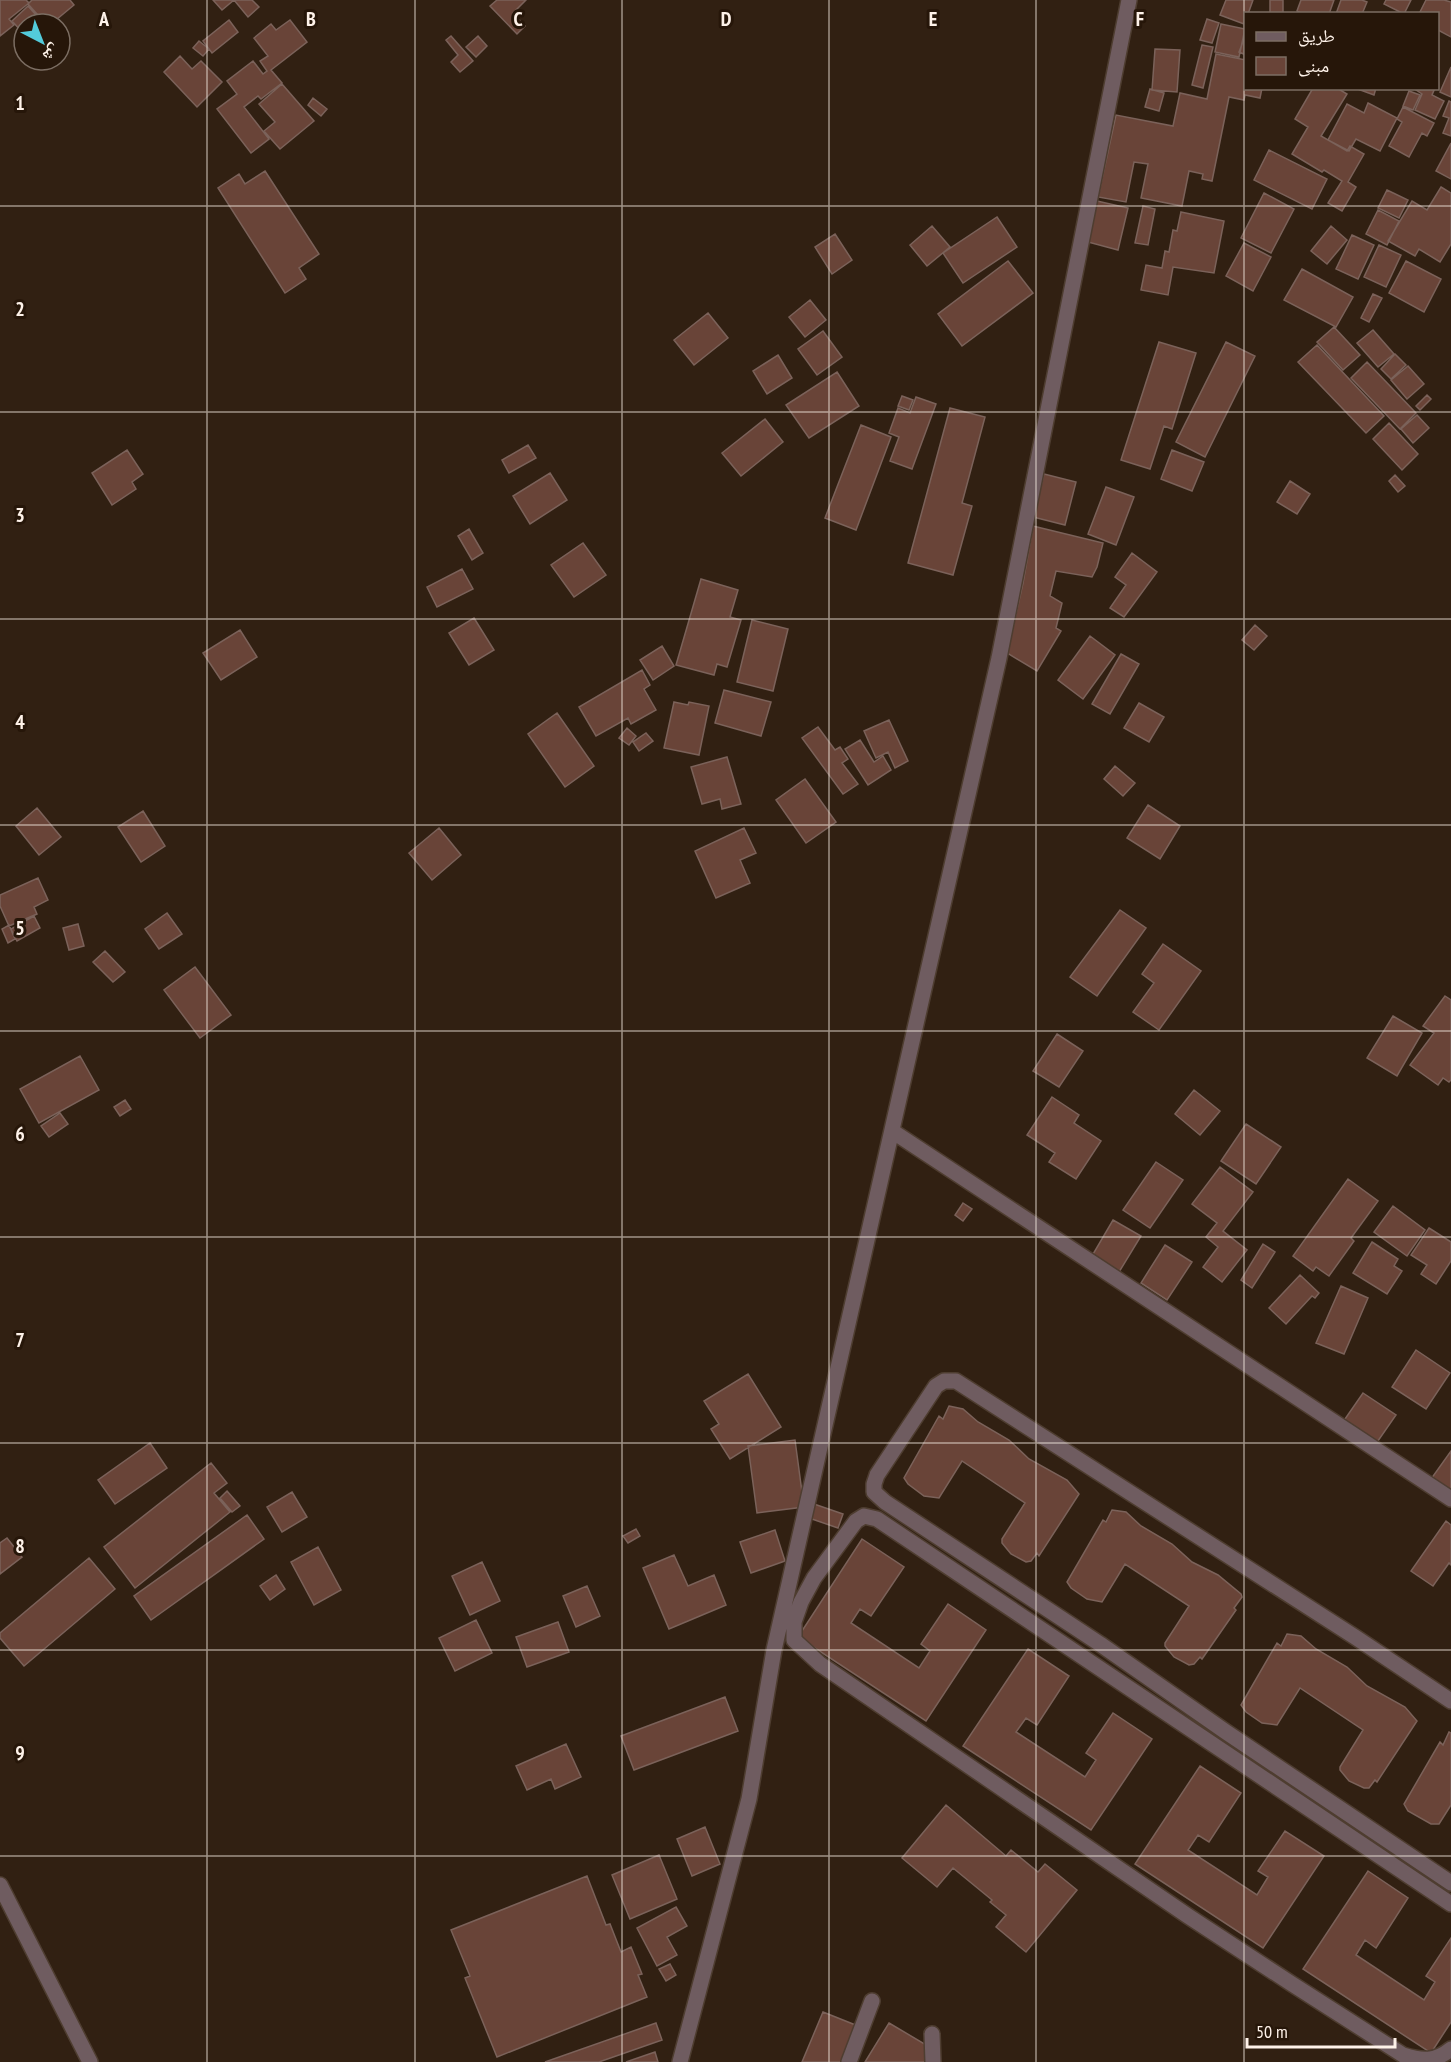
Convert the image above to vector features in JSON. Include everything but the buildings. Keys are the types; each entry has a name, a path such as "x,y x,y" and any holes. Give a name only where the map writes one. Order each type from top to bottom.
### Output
{"street":[{"path":"680,2062 749,1799 774,1650 998,664 1129,0"},
{"path":"892,1131 1451,1499"},
{"path":"1451,1701 1356,1637 956,1381 944,1381 936,1386 874,1484 874,1492 885,1502 1100,1644 1226,1732 1451,1883"},
{"path":"1451,1904 877,1519 864,1516 856,1521 814,1578 795,1613 794,1640 820,1664 1207,1928 1403,2055 1422,2061 1435,2060 1451,2049"},
{"path":"0,1885 90,2062"},
{"path":"849,2062 872,2001"},
{"path":"932,2034 933,2062"}]}
